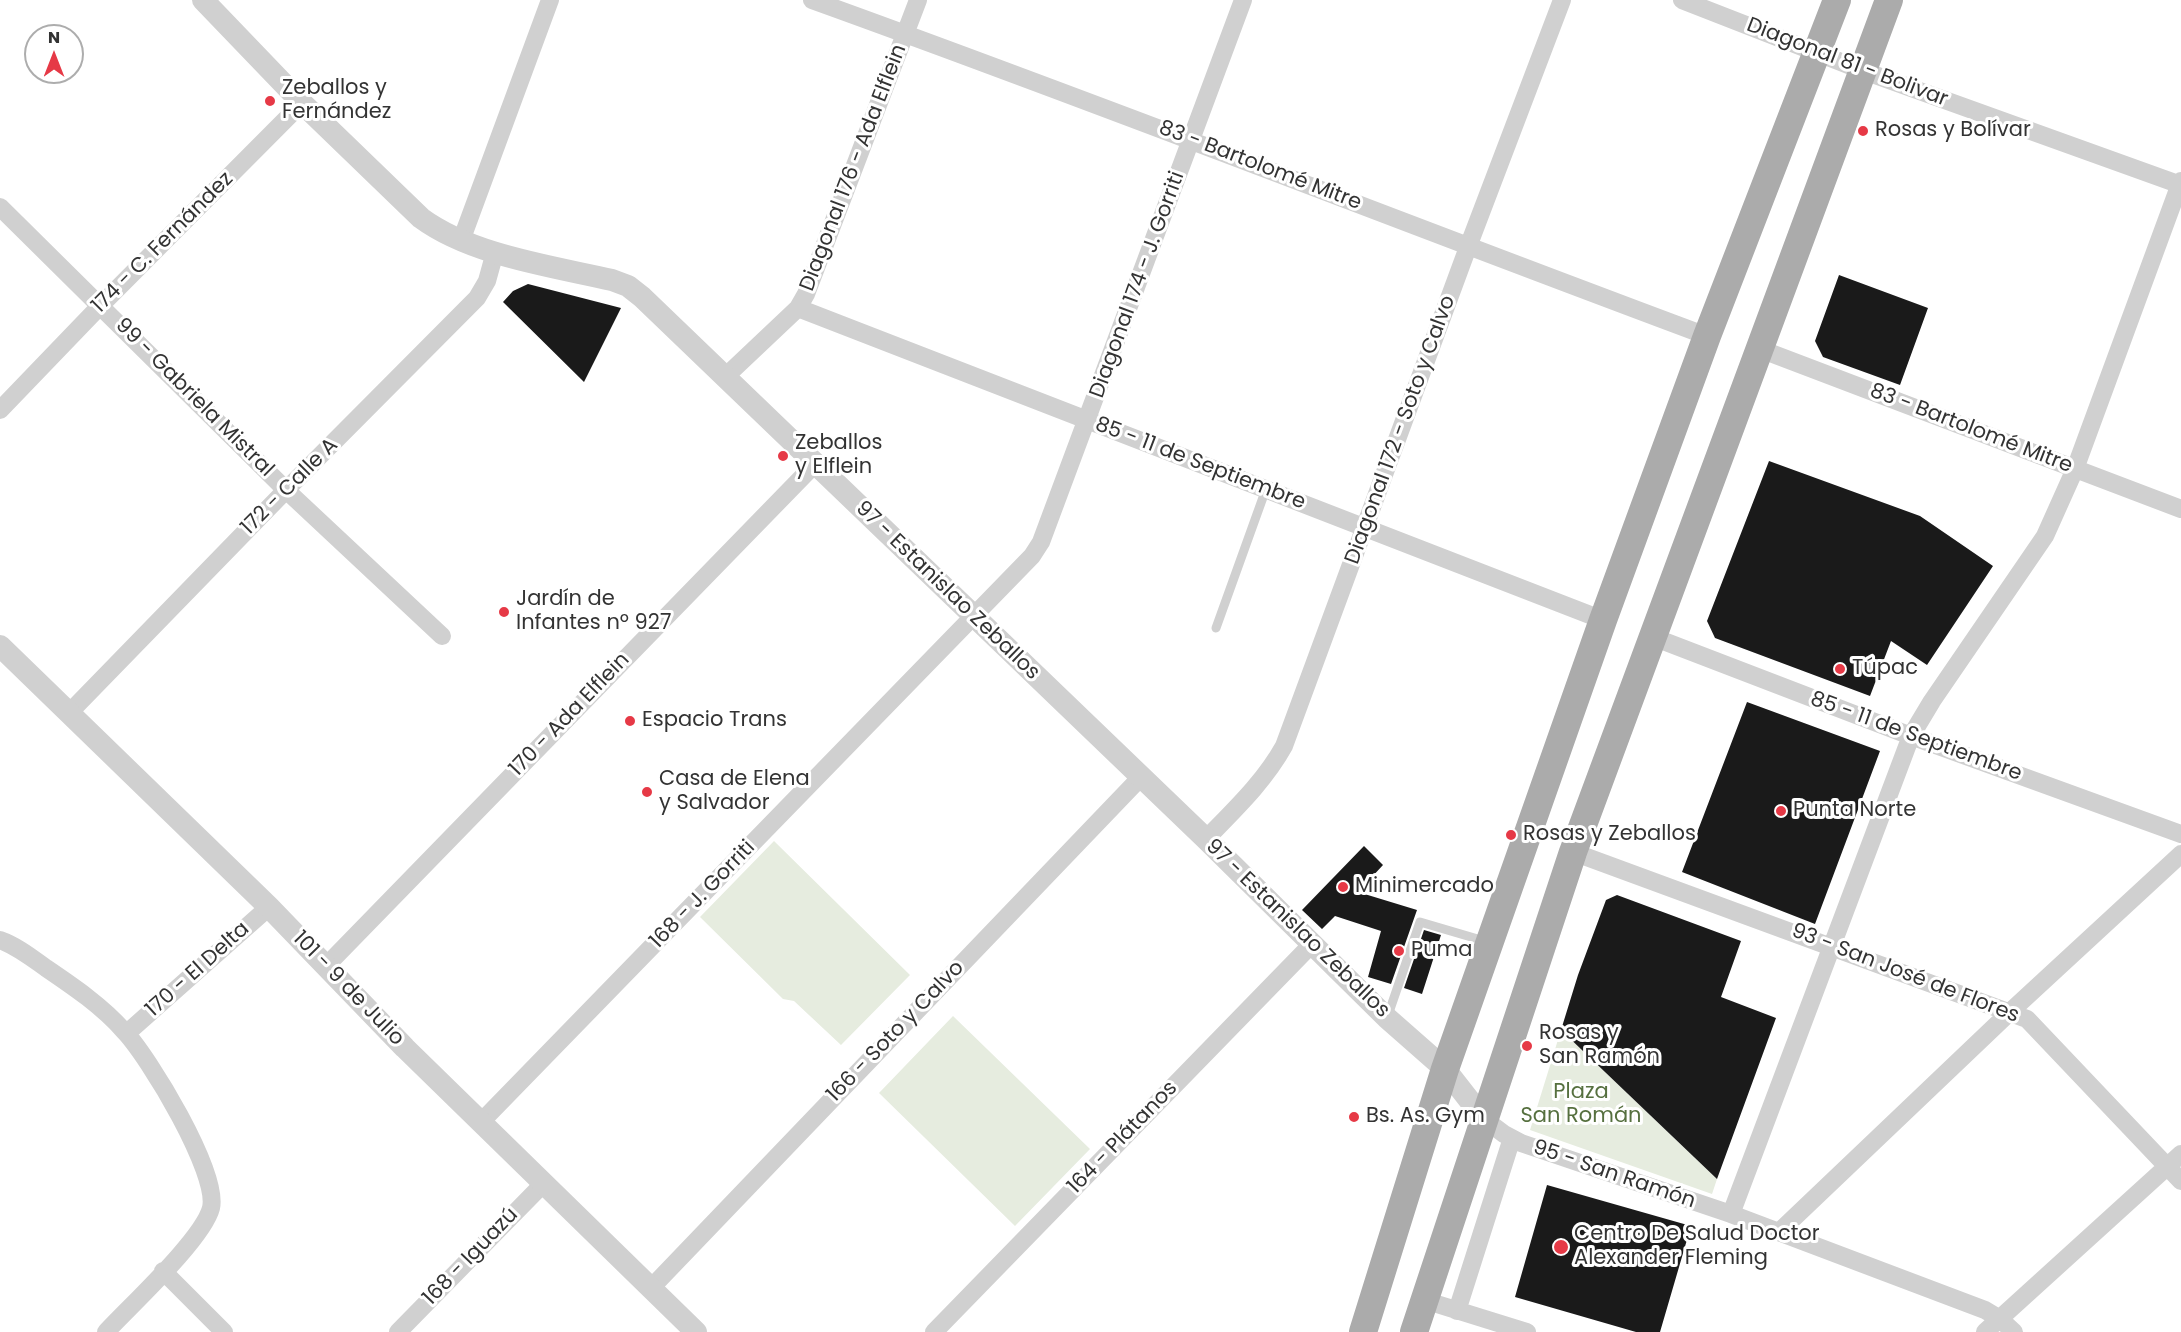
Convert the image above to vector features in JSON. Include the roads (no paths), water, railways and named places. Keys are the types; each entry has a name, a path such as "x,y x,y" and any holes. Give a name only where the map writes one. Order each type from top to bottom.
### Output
{"main road":[{"path":"1363,1332 1445,1069 1603,620 1707,336 1837,0"},
{"path":"1414,1332 1573,852 1889,0"}],"street":[{"name":"97 - Estanislao Zeballos","path":"203,0 302,103 421,218 435,228 461,241 495,252 628,286 642,297 1206,839 1387,1018 1445,1069 1484,1119"},
{"path":"461,241 550,0"},
{"name":"83 - Bartolomé Mitre","path":"812,0 1192,140 1468,247 1707,336"},
{"name":"Diagonal 176 - Ada Elflein","path":"725,377 798,308 806,294 918,0"},
{"name":"Diagonal 174 - J. Gorriti","path":"974,617 1032,556 1041,542 1243,0"},
{"name":"Diagonal 172 - Soto y Calvo","path":"1206,839 1259,783 1273,766 1284,746 1468,247 1562,0"},
{"name":"Diagonal 81 - Bolivar","path":"1682,0 1817,54 2181,183"},
{"name":"174 - C. Fernández","path":"0,410 302,103"},
{"path":"1731,1214 1911,736 1932,701 2045,536 2075,469 2181,183"},
{"name":"99 - Gabriela Mistral","path":"0,207 286,490 442,636"},
{"name":"172 - Calle A","path":"69,713 477,298 487,281 495,252"},
{"name":"85 - 11 de Septiembre","path":"798,308 1603,620"},
{"name":"83 - Bartolomé Mitre","path":"1760,349 2181,509"},
{"name":"170 - Ada Elflein","path":"326,966 815,464"},
{"name":"168 - J. Gorriti","path":"482,1121 974,617"},
{"name":"85 - 11 de Septiembre","path":"1653,638 1911,736 2181,834"},
{"name":"101 - 9 de Julio","path":"2,650 269,907 405,1048 696,1332"},
{"name":"166 - Soto y Calvo","path":"651,1287 1141,777"},
{"name":"93 - San José de Flores","path":"1573,852 2011,1011 2027,1019 2174,1160 2181,1181"},
{"path":"1779,1232 2011,1011 2181,854"},
{"name":"170 - El Delta","path":"127,1033 269,907"},
{"path":"0,940 18,948 74,988 106,1012 127,1033 150,1067 196,1147 211,1194 211,1206 199,1231 106,1332"},
{"name":"164 - Plátanos","path":"934,1332 1312,944"},
{"name":"95 - San Ramón","path":"1484,1119 1521,1143 1731,1214 1985,1310 2000,1319 2014,1332"},
{"path":"1457,1311 1512,1138"},
{"path":"1985,1332 2174,1160"},
{"name":"168 - Iguazú","path":"398,1332 544,1183"},
{"path":"163,1271 224,1332"},
{"path":"1424,1300 1527,1332"}],"lane":[{"path":"1216,628 1266,489"},
{"path":"1387,1018 1420,922 1490,943"}],"place":[{"name":"Zeballos y Fernández","path":"270,101"},
{"name":"Rosas y Bolívar","path":"1863,131"},
{"name":"Zeballos y Elflein","path":"783,456"},
{"name":"Jardín de Infantes nº 927","path":"504,612"},
{"name":"Túpac","path":"1840,669"},
{"name":"Espacio Trans","path":"630,721"},
{"name":"Casa de Elena y Salvador","path":"647,792"},
{"name":"Punta Norte","path":"1781,811"},
{"name":"Rosas y Zeballos","path":"1511,835"},
{"name":"Minimercado","path":"1343,887"},
{"name":"Puma","path":"1399,951"},
{"name":"Rosas y San Ramón","path":"1527,1046"},
{"name":"Bs. As. Gym","path":"1354,1117"},
{"name":"Centro De Salud Doctor Alexander Fleming","path":"1561,1247"}],"park label":[{"name":"Plaza San Román","path":"1581,1105"}]}
